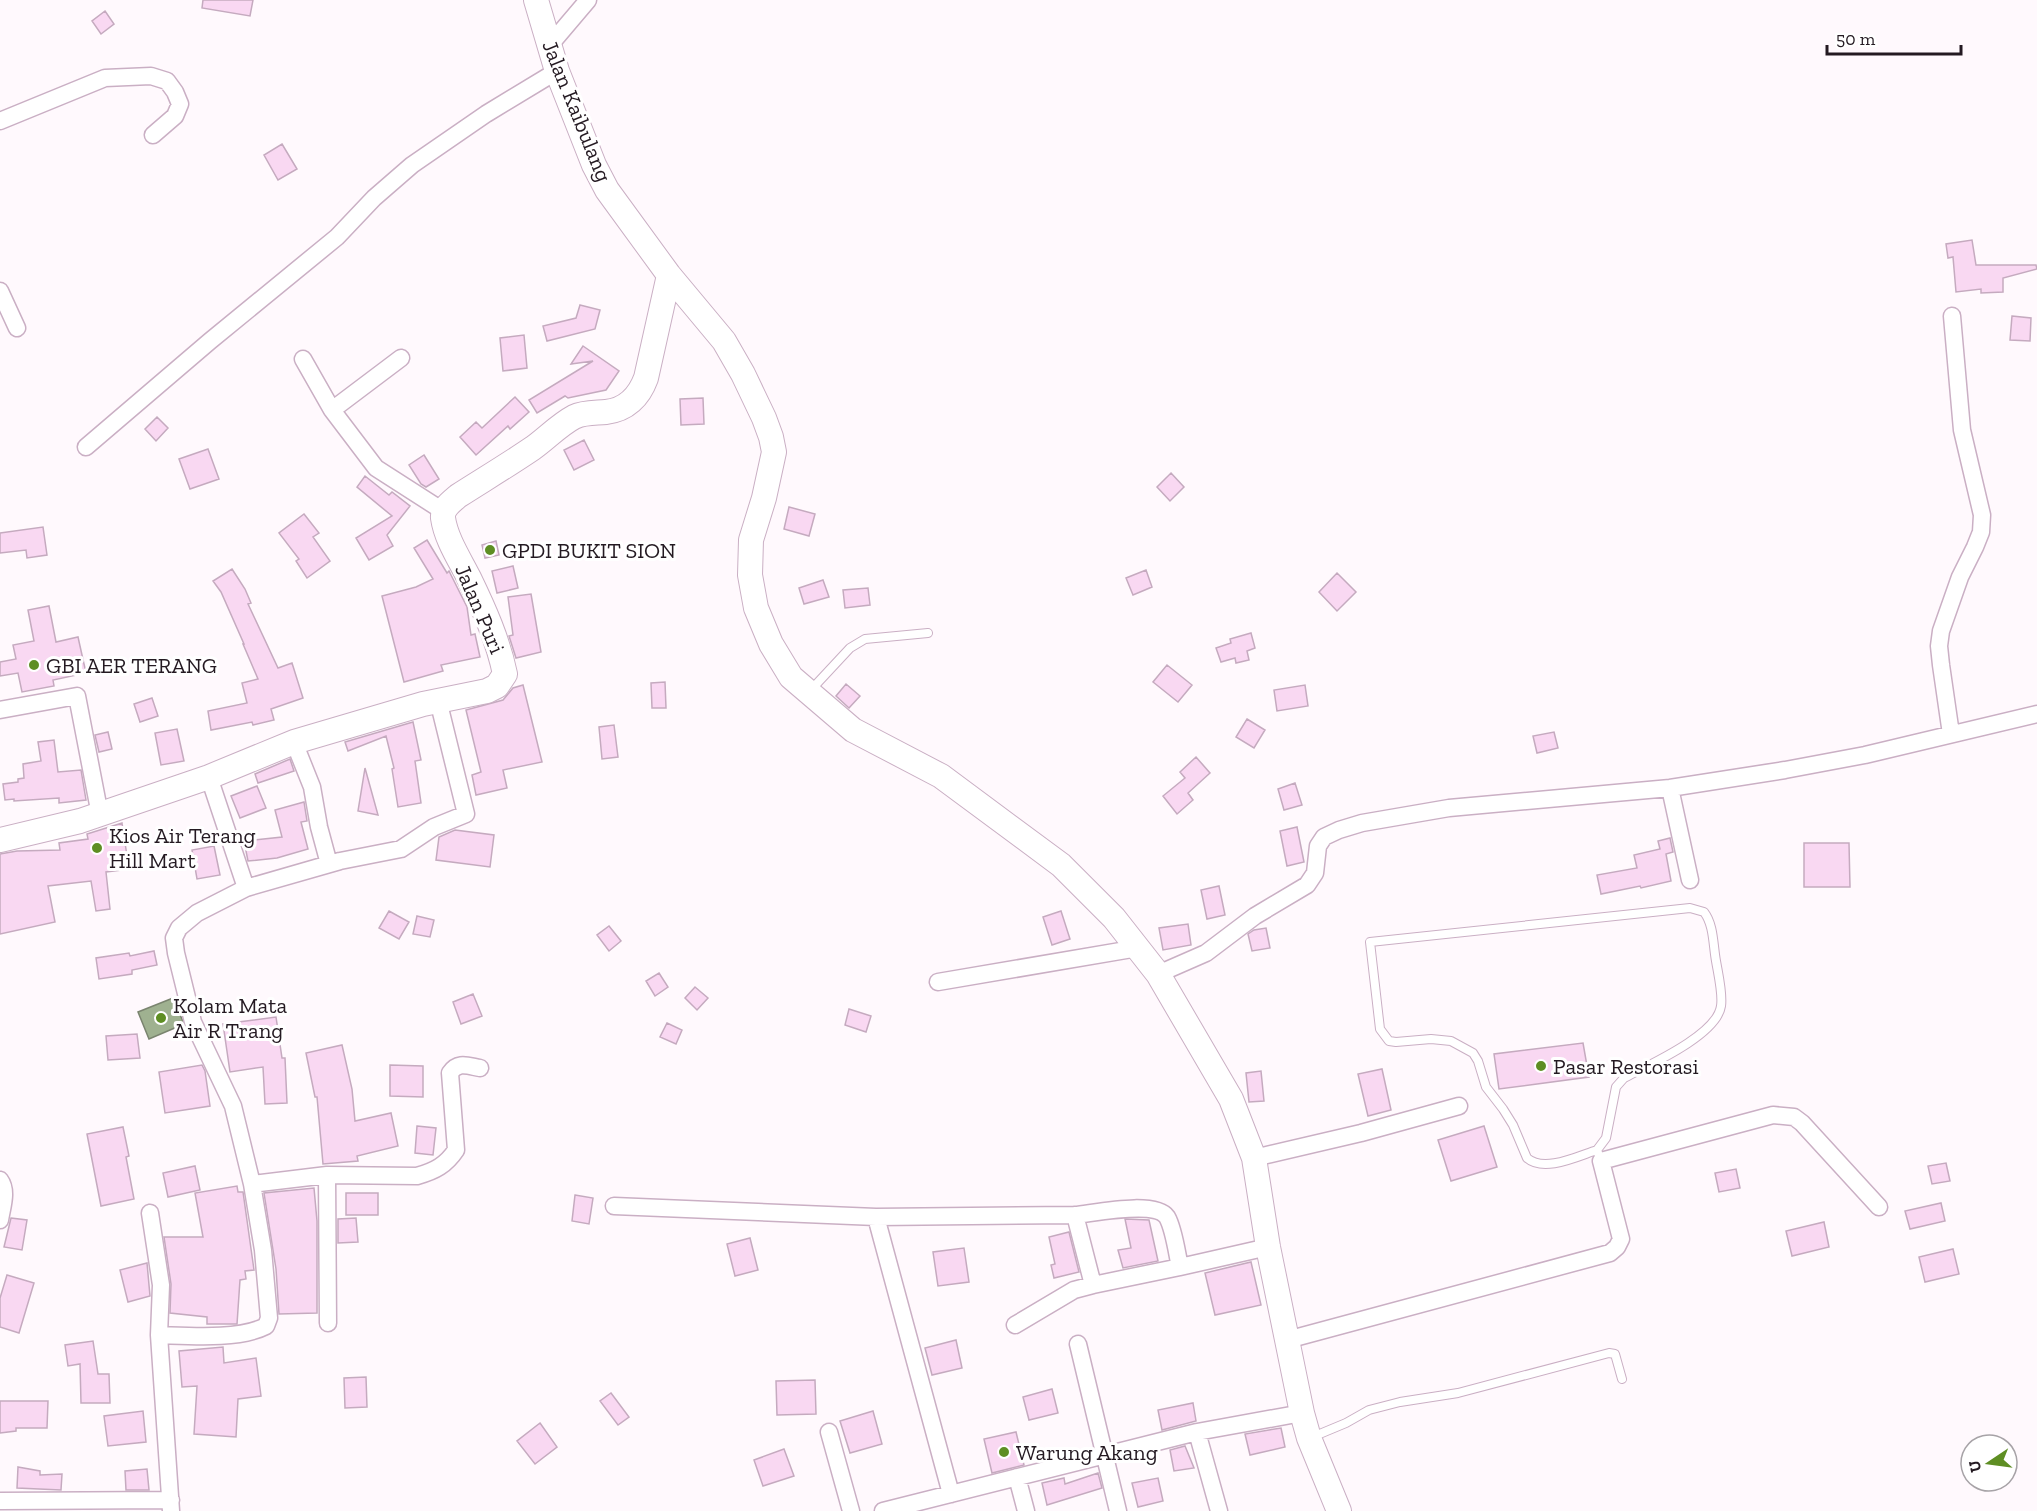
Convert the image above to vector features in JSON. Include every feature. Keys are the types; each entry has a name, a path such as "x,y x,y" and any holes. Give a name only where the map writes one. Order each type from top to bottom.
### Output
{"street":[{"name":"Jalan Kaibulang","path":"536,0 557,71 594,165 603,182 669,275 724,341 764,418 774,452 764,498 751,540 750,575 756,609 771,644 791,677 853,730 941,776 1061,865 1114,918 1158,974 1231,1100 1254,1158 1268,1247 1302,1413 1309,1438 1339,1511"},
{"path":"549,46 588,0"},
{"path":"86,447 337,237 374,198 412,165 486,114 557,71"},
{"path":"0,121 105,78 151,76 167,81 180,104 175,116 153,135"},
{"path":"303,359 332,410 376,468 443,512 447,505 458,496 533,448 575,417 608,412 626,406 636,397 646,378 669,275"},
{"path":"0,291 17,328"},
{"path":"1951,734 1939,646 1941,631 1960,577 1976,547 1981,532 1982,515 1962,430 1952,316"},
{"path":"332,410 401,358"},
{"name":"Jalan Puri","path":"0,840 80,821 209,777 294,742 438,700 497,687 505,674 500,652 485,612 449,538 443,512"},
{"path":"0,710 77,696 100,814"},
{"path":"159,1335 202,1336 254,1332 266,1326 269,1318 268,1291 252,1184 233,1106 193,1022 174,938 179,928 197,913 246,888 329,864 401,849 434,827 466,814 438,700"},
{"path":"1158,974 1206,953 1255,916 1307,885 1315,873 1318,846 1324,837 1362,823 1449,808 1670,788 1865,755 2037,714"},
{"path":"294,742 312,787 329,864"},
{"path":"209,777 246,888"},
{"path":"1670,788 1690,880"},
{"path":"938,982 1138,948"},
{"path":"252,1184 327,1175 417,1176 431,1172 444,1165 456,1150 450,1073 460,1064 480,1068"},
{"path":"1254,1158 1361,1133 1459,1106"},
{"path":"1287,1340 1610,1253 1617,1247 1620,1239 1619,1229 1599,1156 1773,1115 1794,1117 1802,1123 1879,1207"},
{"path":"327,1175 328,1323"},
{"path":"0,1180 5,1192 0,1220"},
{"path":"614,1206 876,1217 1076,1215 1141,1208 1159,1210 1167,1218 1180,1268"},
{"path":"0,1501 171,1505 159,1335 161,1285 150,1214"},
{"path":"1076,1215 1093,1286"},
{"path":"876,1217 951,1494"},
{"path":"1015,1325 1074,1290 1268,1247"},
{"path":"1078,1344 1118,1511"},
{"path":"883,1511 933,1504 951,1494 1197,1432 1302,1413"},
{"path":"829,1432 851,1511"},
{"path":"1197,1432 1219,1511"},
{"path":"1017,1477 1026,1511"}],"lane":[{"path":"809,692 850,648 865,639 928,633"},
{"path":"1689,908 1704,912 1710,923 1719,978 1722,1005 1717,1017 1712,1026 1701,1035 1624,1078 1616,1087 1606,1138 1599,1156 1551,1164 1532,1162 1527,1158 1514,1125 1486,1088 1478,1061 1473,1053 1451,1041 1431,1039 1389,1041 1380,1029 1370,942 1689,908"},
{"path":"1309,1438 1346,1423 1369,1410 1400,1402 1458,1393 1609,1353 1615,1354 1622,1379"}],"shaded area":[{"name":"Kolam Mata Air R Trang","path":"173,998 184,1024 149,1039 138,1012"}],"building":[{"path":"203,0 253,0 250,16 202,8"},
{"path":"105,11 114,24 101,34 92,21"},
{"path":"282,144 297,169 278,180 264,155"},
{"path":"1972,240 1976,265 2036,265 2037,269 2003,278 2003,292 1981,293 1981,289 1956,292 1953,257 1948,258 1946,244"},
{"path":"580,305 600,310 595,329 547,341 543,326 576,318"},
{"path":"2012,316 2031,318 2030,341 2010,340"},
{"path":"524,335 527,368 503,371 500,338"},
{"path":"583,346 619,371 606,390 568,398 565,396 537,413 529,400 593,361 571,364"},
{"path":"515,397 529,412 510,429 508,426 476,455 460,437 476,422 482,428"},
{"path":"703,398 704,424 681,425 680,399"},
{"path":"157,417 168,428 156,441 145,429"},
{"path":"584,440 594,460 574,470 564,450"},
{"path":"208,449 219,479 190,489 179,459"},
{"path":"424,455 439,479 426,487 421,484 409,465"},
{"path":"1171,473 1184,487 1170,501 1157,487"},
{"path":"365,476 389,495 392,492 410,506 387,535 393,546 369,560 356,538 392,516 357,487"},
{"path":"789,507 815,514 809,536 784,529"},
{"path":"304,514 319,533 313,537 330,561 307,578 296,561 299,559 279,533"},
{"path":"43,527 47,555 27,558 26,550 0,553 0,533"},
{"path":"427,540 447,573 449,571 467,607 471,635 475,634 480,657 441,665 443,671 404,682 382,596 416,587 433,579 414,548"},
{"name":"GPDI BUKIT SION","path":"496,541 499,555 485,558 482,545"},
{"path":"513,566 518,588 497,593 492,571"},
{"path":"232,569 245,589 251,603 248,604 278,668 292,663 303,698 271,709 274,720 211,730 208,711 247,703 242,683 258,679 221,592 213,581"},
{"path":"1146,570 1152,587 1133,595 1126,578"},
{"path":"1337,573 1356,592 1337,611 1319,592"},
{"path":"823,580 829,597 804,604 799,588"},
{"path":"868,588 870,605 845,608 843,590"},
{"path":"531,594 541,652 516,658 509,636 513,635 508,597"},
{"path":"49,606 56,642 78,637 86,673 53,680 54,686 22,692 18,673 0,676 0,662 16,659 13,645 34,641 28,610"},
{"path":"1251,633 1255,648 1247,651 1249,660 1236,663 1235,658 1221,662 1216,648 1231,643 1230,639"},
{"path":"1167,665 1192,685 1178,702 1153,682"},
{"path":"665,682 666,708 652,708 651,683"},
{"path":"846,684 860,696 849,708 836,696"},
{"path":"523,685 542,762 503,770 507,788 476,795 472,775 481,772 466,710 503,700 513,688"},
{"path":"1305,685 1308,706 1277,711 1274,690"},
{"path":"152,698 158,716 140,722 134,704"},
{"path":"1247,719 1265,730 1254,748 1236,737"},
{"path":"413,722 421,760 415,761 421,803 398,807 392,769 394,768 386,736 348,751 345,742"},
{"path":"614,725 618,757 602,759 599,727"},
{"path":"177,729 184,761 161,765 155,733"},
{"path":"108,732 112,749 99,752 95,735"},
{"path":"1554,732 1558,748 1537,753 1533,736"},
{"path":"54,740 58,772 81,770 86,800 59,803 59,798 5,800 3,784 18,782 18,779 24,778 23,764 41,761 38,742"},
{"path":"1196,757 1210,773 1188,793 1193,800 1177,814 1163,796 1185,778 1180,772"},
{"path":"290,759 294,771 258,783 255,774"},
{"path":"365,768 378,815 358,811"},
{"path":"1295,783 1302,805 1284,810 1278,789"},
{"path":"257,786 266,808 240,818 231,796"},
{"path":"304,802 307,821 301,822 308,849 277,858 248,861 244,841 282,837 275,810"},
{"path":"122,823 129,869 106,872 110,909 96,911 91,881 48,886 55,922 0,934 0,854 17,851 60,850 59,843 88,839 87,834"},
{"path":"1297,827 1304,862 1287,866 1280,831"},
{"path":"455,830 494,835 490,867 436,860 439,837"},
{"path":"1670,838 1673,852 1666,854 1671,881 1601,894 1597,875 1637,868 1634,855 1660,849 1658,841"},
{"path":"1804,843 1849,843 1850,887 1804,887"},
{"path":"214,846 220,875 197,879 192,850"},
{"path":"1219,886 1225,915 1207,919 1201,890"},
{"path":"389,911 409,922 399,939 379,928"},
{"path":"1061,911 1070,939 1052,945 1043,917"},
{"path":"417,916 434,920 430,937 413,934"},
{"path":"1188,924 1191,945 1163,950 1159,928"},
{"path":"609,926 621,941 609,951 597,935"},
{"path":"1266,928 1270,948 1252,951 1248,934 1254,930"},
{"path":"154,951 157,965 132,970 132,974 99,979 96,958 129,953 130,956"},
{"path":"659,973 668,987 655,996 646,981"},
{"path":"695,987 708,998 697,1010 685,998"},
{"path":"473,994 482,1016 461,1024 453,1002"},
{"path":"849,1009 871,1016 866,1032 845,1025"},
{"path":"276,1017 282,1058 285,1058 287,1103 265,1104 263,1067 230,1072 223,1024"},
{"path":"667,1023 682,1030 676,1044 660,1037"},
{"path":"137,1034 140,1058 108,1060 106,1036"},
{"name":"Pasar Restorasi","path":"1583,1043 1589,1077 1499,1089 1494,1054"},
{"path":"342,1045 352,1089 355,1121 391,1113 398,1146 357,1156 358,1161 323,1164 317,1097 315,1097 306,1053"},
{"path":"202,1065 210,1106 165,1113 159,1072"},
{"path":"390,1065 423,1066 423,1097 390,1096"},
{"path":"1382,1069 1391,1110 1368,1116 1358,1074"},
{"path":"1261,1071 1264,1101 1249,1102 1246,1073"},
{"path":"417,1126 436,1128 433,1155 415,1153"},
{"path":"1484,1126 1497,1167 1451,1181 1438,1140"},
{"path":"123,1127 134,1199 101,1206 87,1134"},
{"path":"1946,1163 1950,1181 1932,1184 1928,1166"},
{"path":"195,1166 200,1190 168,1197 163,1173"},
{"path":"1736,1169 1740,1188 1719,1192 1715,1173"},
{"path":"237,1186 238,1192 243,1192 254,1270 245,1271 246,1279 240,1280 237,1324 207,1324 207,1317 170,1313 171,1284 164,1237 203,1237 195,1193"},
{"path":"314,1188 317,1221 317,1313 279,1314 276,1269 264,1193"},
{"path":"346,1193 378,1193 378,1215 346,1215"},
{"path":"575,1195 593,1198 589,1224 572,1221"},
{"path":"1941,1203 1945,1221 1910,1229 1905,1211"},
{"path":"11,1218 27,1220 22,1250 4,1247"},
{"path":"356,1218 358,1242 338,1243 338,1219"},
{"path":"1125,1219 1149,1220 1158,1261 1123,1268 1118,1250 1131,1248"},
{"path":"1824,1222 1829,1247 1792,1256 1786,1231"},
{"path":"1069,1232 1079,1272 1054,1278 1051,1265 1055,1264 1049,1237"},
{"path":"750,1238 758,1270 735,1276 727,1244"},
{"path":"964,1248 969,1282 938,1286 933,1252"},
{"path":"1953,1249 1959,1274 1925,1282 1919,1257"},
{"path":"1251,1262 1261,1305 1215,1315 1205,1273"},
{"path":"147,1263 150,1296 128,1302 120,1270"},
{"path":"7,1275 34,1283 19,1333 0,1327 0,1298"},
{"path":"956,1340 962,1368 932,1375 925,1348"},
{"path":"93,1341 98,1374 109,1374 110,1403 81,1403 80,1364 68,1366 65,1345"},
{"path":"223,1347 224,1363 256,1358 261,1396 238,1399 236,1437 194,1434 197,1386 182,1387 179,1351"},
{"path":"366,1377 367,1407 345,1408 344,1378"},
{"path":"815,1380 816,1414 777,1415 776,1381"},
{"path":"1052,1389 1058,1413 1029,1420 1023,1397"},
{"path":"611,1393 629,1417 618,1425 600,1401"},
{"path":"0,1401 48,1401 47,1428 16,1428 16,1431 0,1433"},
{"path":"1193,1403 1196,1421 1162,1430 1158,1410"},
{"path":"143,1411 146,1442 108,1446 104,1416"},
{"path":"873,1411 882,1444 850,1453 840,1421"},
{"path":"540,1423 557,1447 535,1464 517,1441"},
{"path":"1281,1428 1285,1447 1250,1455 1245,1434"},
{"name":"Warung Akang","path":"1016,1432 1024,1465 992,1473 984,1439"},
{"path":"1185,1446 1194,1468 1174,1471 1170,1450"},
{"path":"784,1449 794,1476 763,1486 754,1460"},
{"path":"18,1467 40,1471 40,1475 62,1474 61,1490 17,1488"},
{"path":"147,1469 149,1490 126,1490 125,1471"},
{"path":"1098,1473 1102,1488 1047,1505 1042,1483 1064,1478 1065,1484"},
{"path":"1158,1478 1163,1501 1138,1507 1132,1483"}],"place":[{"name":"GPDI BUKIT SION","path":"490,550"},
{"name":"GBI AER TERANG","path":"34,665"},
{"name":"Kios Air Terang Hill Mart","path":"97,848"},
{"name":"Kolam Mata Air R Trang","path":"161,1018"},
{"name":"Pasar Restorasi","path":"1541,1066"},
{"name":"Warung Akang","path":"1004,1452"}]}
